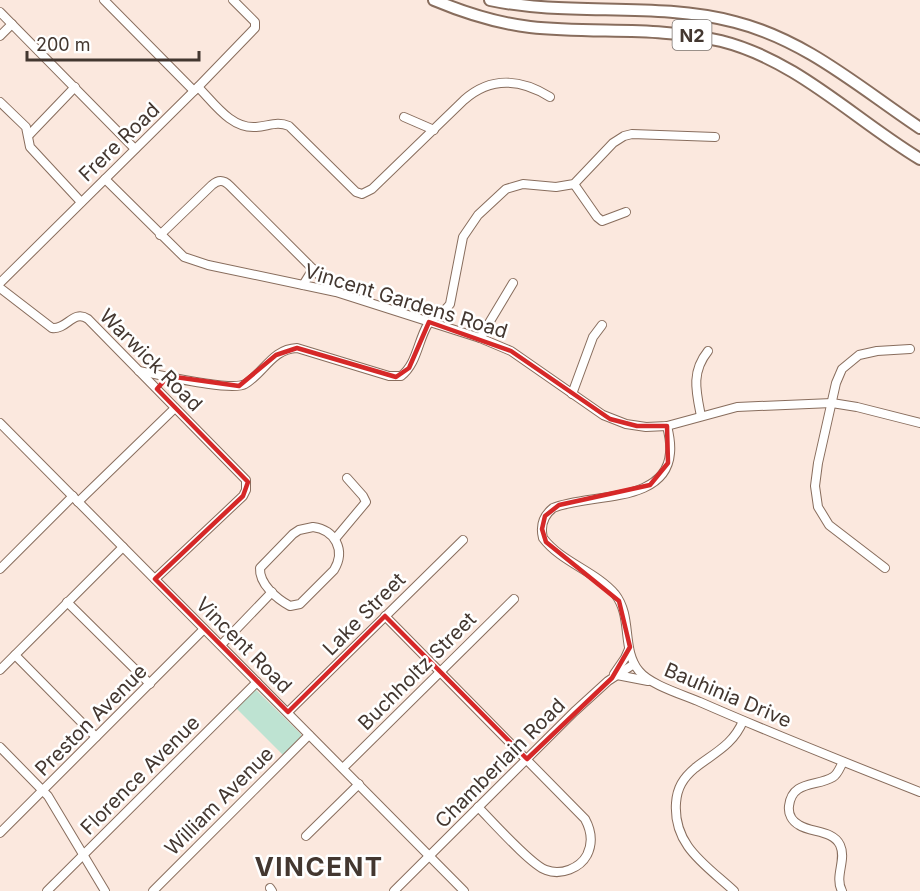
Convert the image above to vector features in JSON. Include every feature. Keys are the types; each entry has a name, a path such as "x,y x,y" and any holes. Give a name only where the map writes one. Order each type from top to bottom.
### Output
{"highway":[{"name":"N2","path":"434,0 465,13 509,24 556,29 661,32 723,42 751,52 791,72 920,159"},
{"name":"N2","path":"489,0 542,8 663,12 705,16 735,22 761,30 804,49 920,128"}],"street":[{"path":"104,0 230,120 240,125 258,127 276,122 289,126 359,194 372,189 470,94 497,82 521,83 536,88 550,97"},
{"name":"Frere Road","path":"0,283 255,28 255,22 233,0"},
{"path":"0,12 135,149"},
{"path":"0,36 12,24"},
{"path":"29,135 75,87"},
{"path":"0,102 26,127 30,147 81,202"},
{"path":"404,117 434,130"},
{"path":"139,371 239,386 246,384 276,355 289,348 297,348 396,377 409,368 429,322 446,311 450,304 463,237 478,215 506,189 523,184 556,187 574,184 608,147 624,136 632,134 715,137"},
{"name":"Vincent Gardens Road","path":"105,179 184,257 336,292 480,338 521,357 603,415 617,421 637,426 668,426 738,407 832,404 857,407 920,423"},
{"path":"160,235 215,182 223,181 336,292"},
{"path":"574,184 602,221 626,212"},
{"path":"303,285 313,269"},
{"path":"480,338 513,283"},
{"name":"Warwick Road","path":"0,288 52,328 59,328 76,316 84,316 241,474 247,485 243,496 155,579"},
{"path":"573,394 593,337 602,325"},
{"path":"885,568 840,535 823,517 818,507 815,486 818,463 839,374 852,358 859,355 877,351 910,349"},
{"path":"701,416 696,390 696,375 700,362 708,351"},
{"path":"157,389 160,381 168,376"},
{"path":"0,569 175,408"},
{"name":"Vincent Road","path":"0,423 464,891"},
{"path":"634,664 625,613 616,596 601,582 546,542 542,533 542,523 548,512 559,505 633,492 656,481 665,469 670,453 668,426"},
{"path":"335,539 366,502 347,478"},
{"path":"313,527 321,528 335,539 340,555 338,563 334,570 300,604 290,606 272,592 263,580 260,568 293,534 313,527"},
{"name":"Lake Street","path":"288,712 463,540"},
{"path":"0,670 123,547"},
{"path":"220,645 272,592"},
{"name":"Buchholtz Street","path":"343,768 514,599"},
{"path":"67,602 150,684"},
{"path":"385,616 575,809 589,827 590,847 580,863 571,869 561,872 546,870 532,861 478,807"},
{"name":"Preston Avenue","path":"0,833 204,629"},
{"path":"630,647 614,677 656,682"},
{"path":"15,655 96,737"},
{"name":"Chamberlain Road","path":"394,891 527,759 614,677 634,664"},
{"name":"Bauhinia Drive","path":"634,664 644,676 743,721 920,792"},
{"name":"Florence Avenue","path":"47,891 257,682"},
{"path":"734,891 685,846 676,824 675,808 676,797 684,779 731,742 743,721"},
{"name":"William Avenue","path":"153,891 309,735"},
{"path":"0,747 43,790 105,891"},
{"path":"842,891 839,883 843,857 838,842 833,837 800,826 792,819 789,807 797,790 831,778 837,774 843,762"},
{"path":"306,836 359,784"}],"highlighted area":[{"path":"429,322 511,351 610,419 637,426 667,426 668,463 650,485 559,505 545,516 542,529 546,542 619,601 630,647 612,678 527,759 385,616 288,712 155,579 243,496 248,482 157,389 168,376 239,386 276,355 297,348 396,377 409,368"}],"green space":[{"path":"255,689 301,734 301,738 284,756 236,708"}],"district":[{"name":"VINCENT","path":"319,866"}]}
